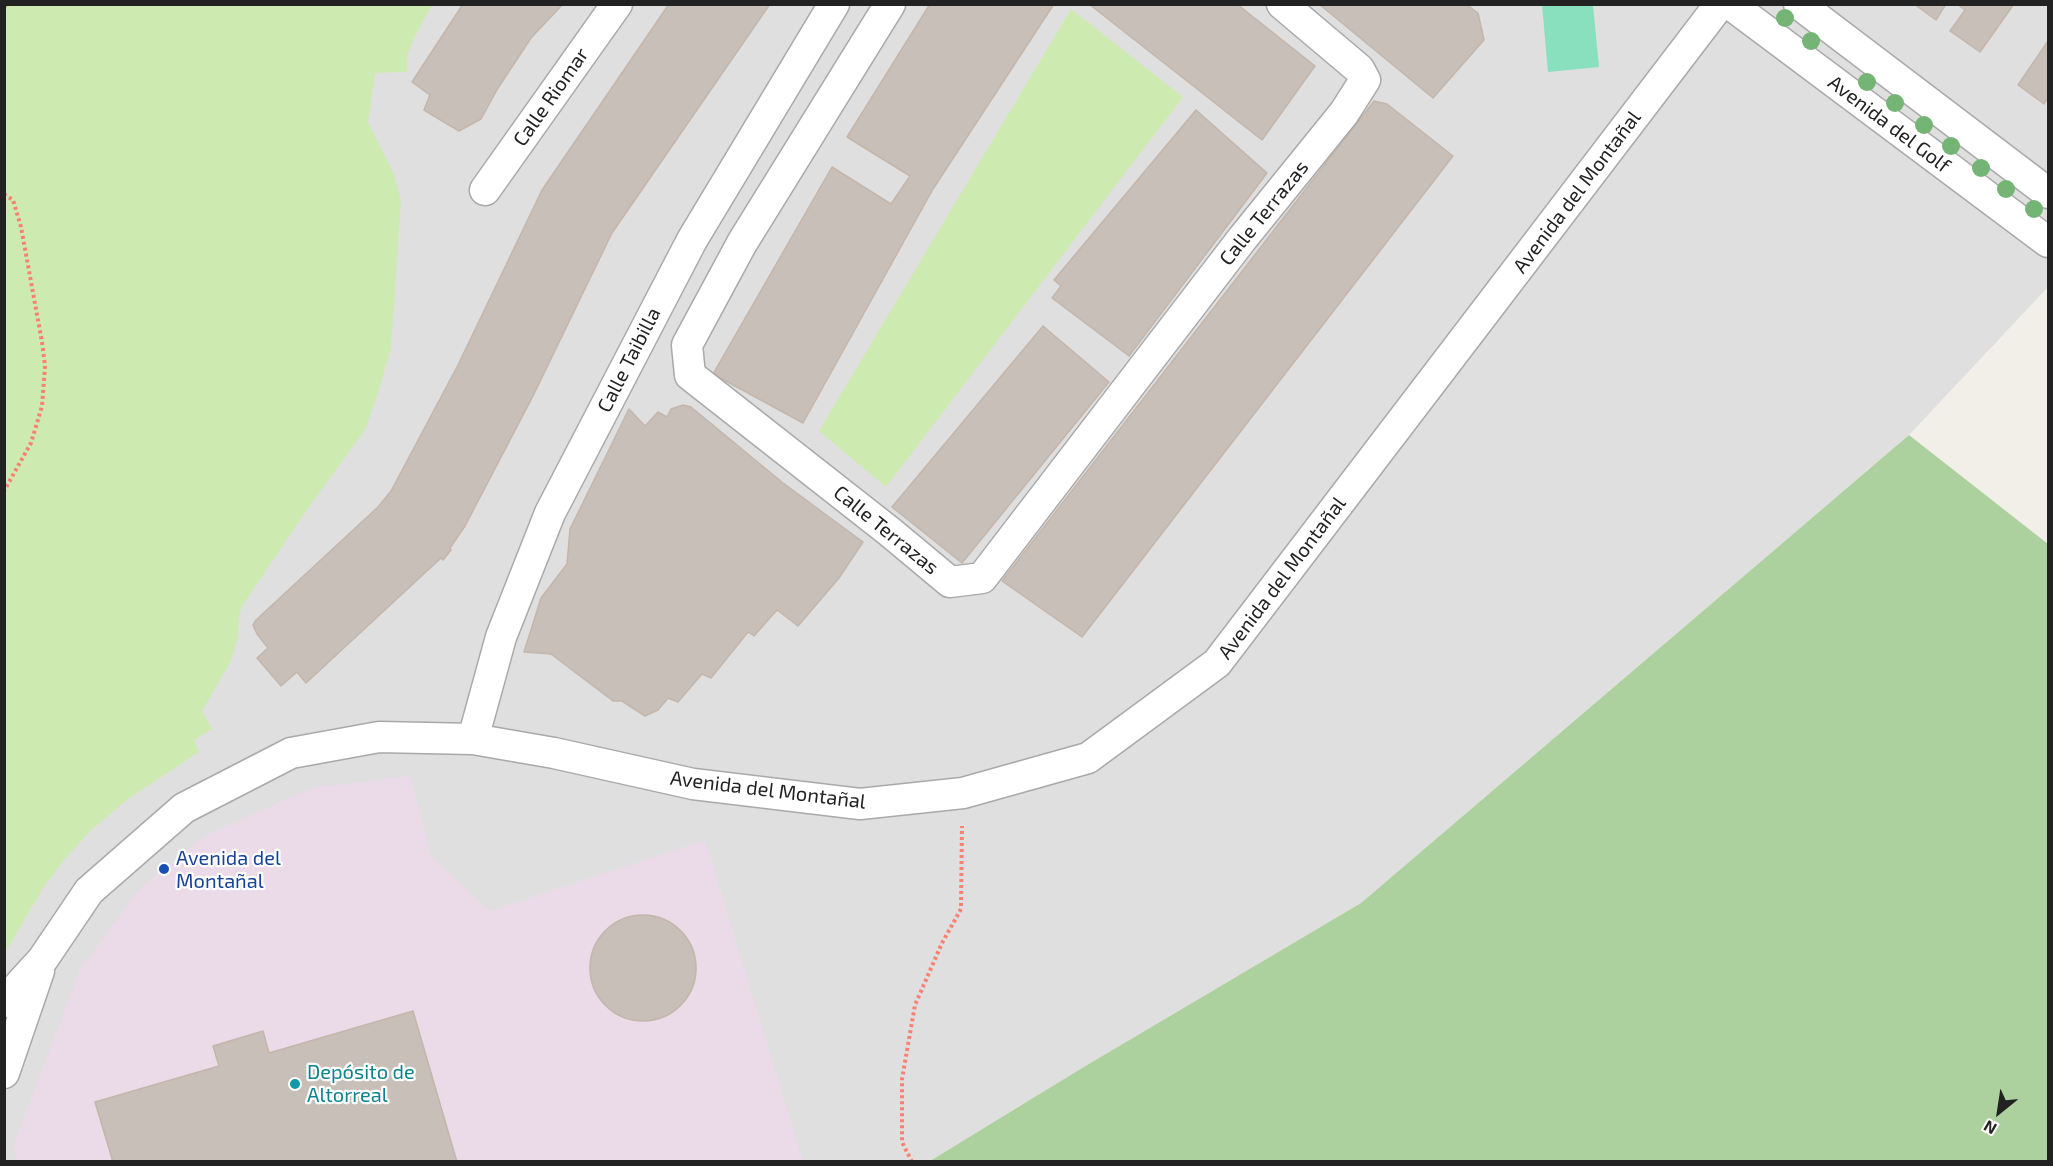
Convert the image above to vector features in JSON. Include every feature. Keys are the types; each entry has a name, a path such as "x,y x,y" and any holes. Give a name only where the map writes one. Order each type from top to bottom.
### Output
{"street":[{"name":"Calle Riomar","path":"485,190 617,4"},
{"name":"Calle Taibilla","path":"473,739 501,637 550,513 692,240 834,4"},
{"name":"Calle Terrazas","path":"890,4 742,243 687,345 690,375 950,582 982,578 1242,239 1344,113 1365,80 1359,69 1282,4"},
{"name":"Avenida del Montañal","path":"4,1002 43,959 89,891 184,808 291,753 379,737 473,739 554,753 693,784 860,804 963,793 1088,758 1217,663 1720,4"},
{"name":"Avenida del Golf","path":"1730,4 2049,242"},
{"name":"Avenida del Golf","path":"1799,4 2049,193"},
{"name":"Avenida del Montañal","path":"4,1073 43,959"}],"path":[{"path":"4,194 13,200 21,227 45,366 42,406 31,442 4,491"},
{"path":"912,1161 902,1142 902,1079 915,1005 942,943 962,909 963,793"}],"shaded area":[{"path":"5,5 2048,5 2048,287 1909,435 1361,903 930,1161 5,1162"},
{"path":"410,776 431,856 490,911 705,840 803,1161 17,1162 13,1147 80,970 139,889 206,835 312,788"}],"green space":[{"path":"5,4 432,5 407,55 407,72 375,73 368,122 394,174 401,201 391,348 365,430 308,508 242,606 238,636 231,661 202,711 212,729 194,740 199,752 128,799 91,830 43,888 5,953"},
{"path":"1542,5 1593,5 1599,67 1548,72"},
{"path":"1071,9 1183,97 886,487 819,431"},
{"path":"1909,435 2048,544 2048,1161 930,1161 1361,903"}],"building":[{"path":"463,4 563,4 531,38 498,88 481,119 459,131 424,110 430,95 412,82"},
{"path":"669,4 770,4 612,233 533,396 465,526 450,548 451,550 443,560 441,558 306,683 297,672 281,686 257,658 268,648 253,625 378,507 391,491 458,365 542,190"},
{"path":"930,4 1054,4 933,189 803,423 713,374 832,167 891,204 910,176 847,137"},
{"path":"1089,4 1237,4 1315,66 1262,140"},
{"path":"1319,4 1466,4 1478,13 1484,40 1433,98"},
{"path":"1914,4 1946,4 1936,20"},
{"path":"1957,4 2014,4 1980,52 1950,31 1965,10"},
{"path":"2048,41 2048,98 2044,104 2018,85"},
{"path":"1374,101 1387,104 1453,156 1082,637 1002,581"},
{"path":"1196,110 1267,173 1129,356 1052,298 1061,286 1054,280"},
{"path":"1043,326 1109,382 962,563 892,507"},
{"path":"683,405 691,407 783,483 863,542 839,578 798,626 777,610 754,636 748,632 711,678 702,674 678,702 668,698 658,710 645,716 622,701 613,701 551,654 524,652 541,598 567,564 570,529 629,409 645,426 658,412 667,417 671,409"},
{"path":"643,915 663,919 680,931 692,948 696,968 692,988 680,1005 663,1017 643,1021 623,1017 606,1005 594,988 590,968 594,948 606,931 623,919"},
{"name":"Depósito de Altorreal","path":"413,1011 457,1162 113,1162 95,1102 219,1066 213,1046 263,1031 269,1053"}],"place":[{"name":"Avenida del Montañal","path":"164,869"},
{"name":"Depósito de Altorreal","path":"295,1084"}]}
